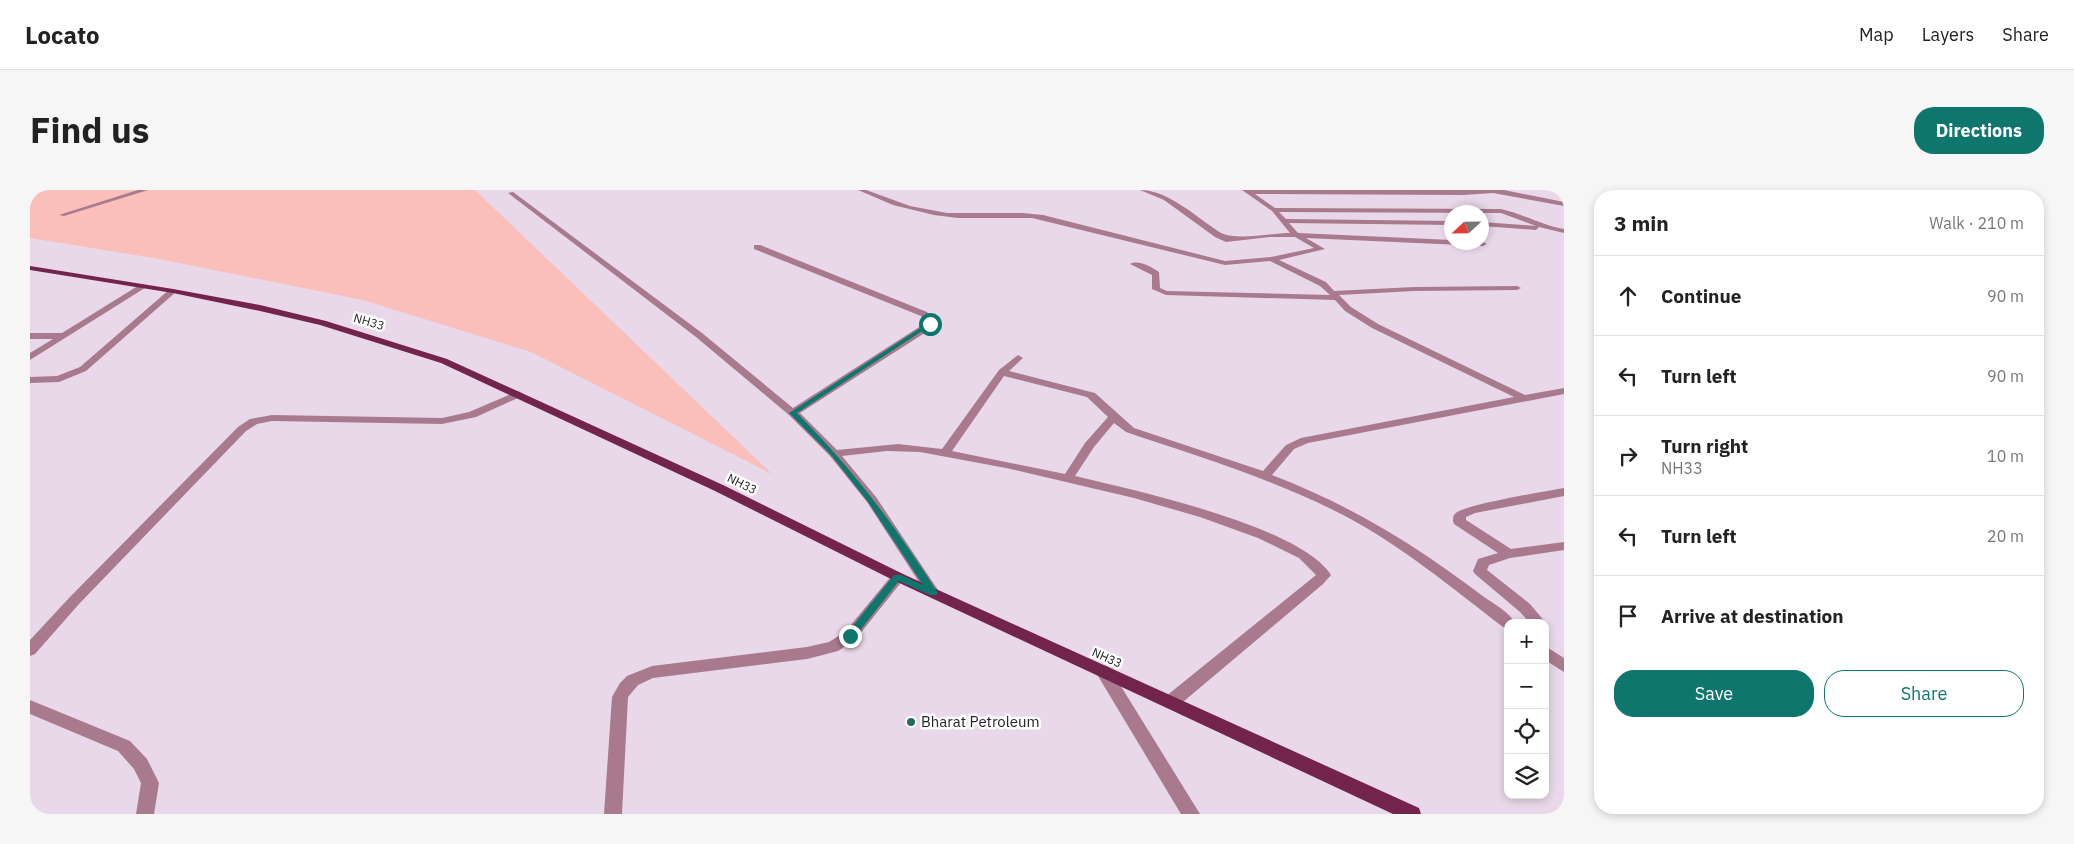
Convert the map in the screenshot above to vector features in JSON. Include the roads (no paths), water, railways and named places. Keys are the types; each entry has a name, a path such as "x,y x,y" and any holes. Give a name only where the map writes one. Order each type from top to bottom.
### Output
{"main road":[{"name":"NH33","path":"30,268 173,291 323,323 385,341 444,362 518,394 719,488 898,577 1412,814"}],"street":[{"path":"62,215 145,190"},
{"path":"861,190 881,199 945,215 1021,214 1044,217 1216,262 1234,264 1271,260 1321,249 1296,235 1274,210 1246,191"},
{"path":"1143,190 1166,199 1223,238 1236,240 1270,235 1296,235 1444,242"},
{"path":"1246,191 1497,190 1564,204"},
{"path":"511,193 699,334 793,413 834,454 872,500 933,593"},
{"path":"1274,210 1502,211 1517,215 1546,228"},
{"path":"1284,221 1444,223"},
{"path":"1489,224 1564,231"},
{"path":"757,247 924,314 932,321 925,328 793,413"},
{"path":"1271,260 1308,275 1336,295 1348,309 1375,326 1525,399"},
{"path":"1134,264 1153,271 1156,274 1156,289 1166,293 1336,295 1414,289 1517,288"},
{"path":"30,357 144,286"},
{"path":"30,380 59,379 83,369 173,291"},
{"path":"30,336 63,336"},
{"path":"944,453 1002,372 1018,358"},
{"path":"1002,372 1092,395 1101,401 1119,424 1130,430 1265,476 1314,496 1380,530 1442,573 1504,621"},
{"path":"1265,476 1290,447 1305,440 1564,391"},
{"path":"30,650 138,534 249,423 272,418 442,421 472,415 518,394"},
{"path":"1068,478 1083,453 1113,418"},
{"path":"834,454 865,448 894,447 944,453 1068,478 1224,519 1280,542 1307,556 1322,567 1324,575 1171,702"},
{"path":"1509,554 1459,521 1460,515 1472,510 1564,492"},
{"path":"1536,619 1526,608 1480,571 1483,562 1509,554 1564,546"},
{"path":"613,814 620,697 625,686 634,678 652,672 833,647 850,636 898,577"},
{"path":"1549,655 1564,666"},
{"path":"1103,671 1191,814"},
{"path":"30,707 124,746 141,764 150,782 145,814"}],"place":[{"name":"Bharat Petroleum","path":"911,722"}]}
